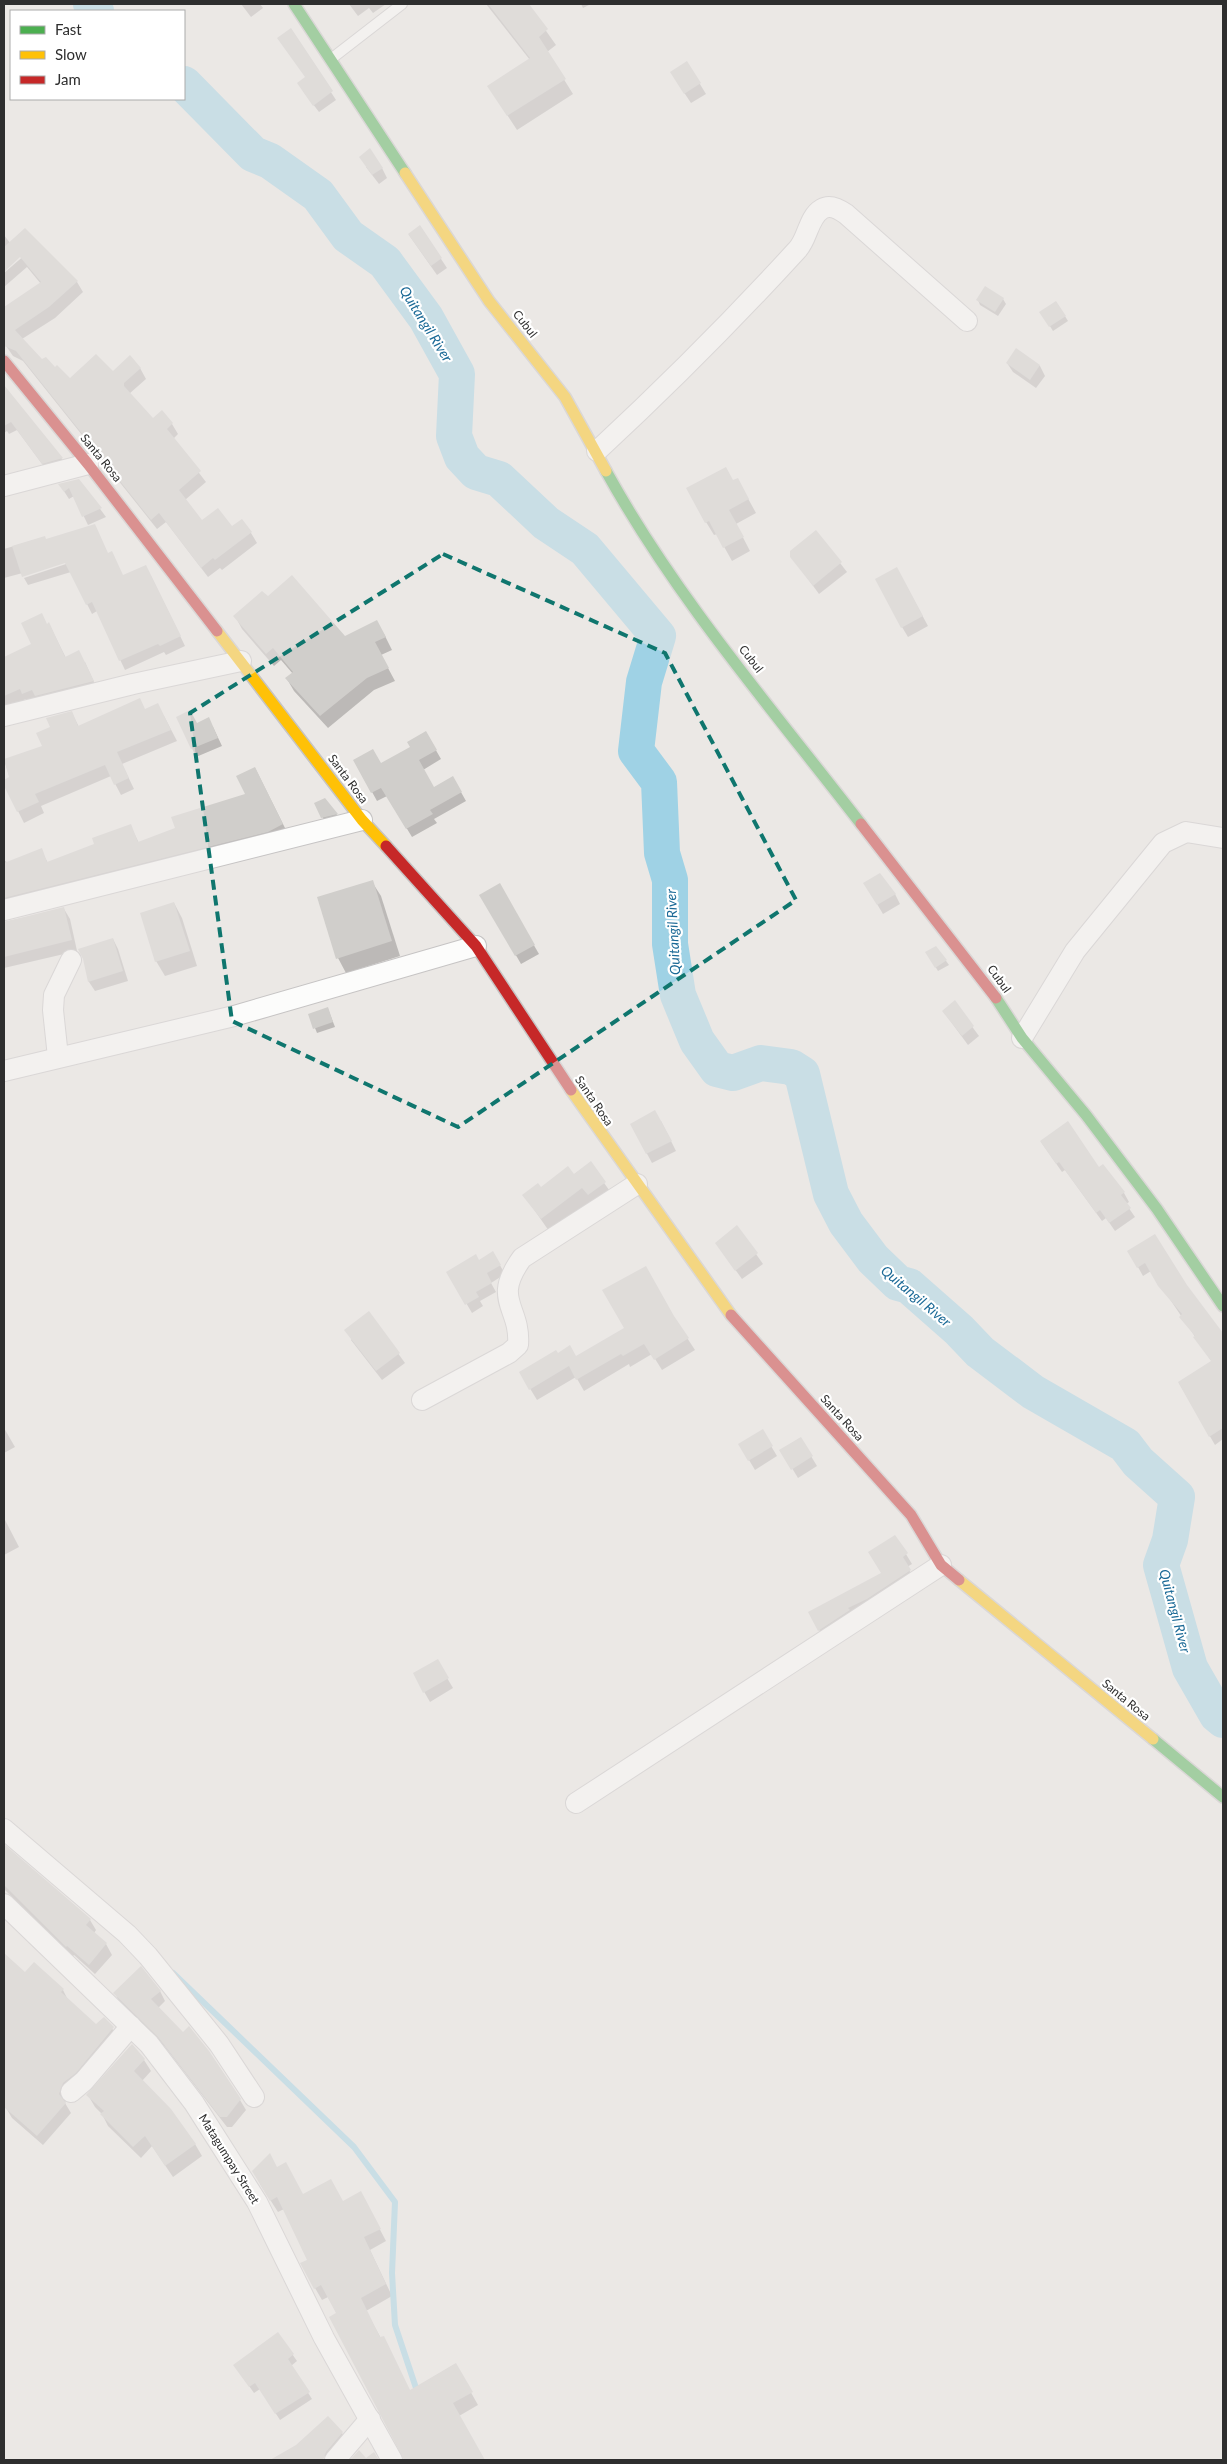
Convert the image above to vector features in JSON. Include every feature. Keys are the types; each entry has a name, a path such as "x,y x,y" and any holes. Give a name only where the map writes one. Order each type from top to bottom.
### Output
{"street":[{"name":"Cubul","path":"294,4 489,301 565,397 597,452 636,526 693,607 989,988 1022,1038 1086,1115 1157,1209 1223,1306"},
{"path":"597,452 721,332 804,243 814,216 823,208 835,207 846,214 966,321"},
{"name":"Santa Rosa","path":"4,361 88,464 362,820 476,946 587,1115 732,1316 911,1516 941,1564 1223,1796"},
{"path":"4,486 88,464"},
{"path":"4,716 133,684 241,661"},
{"path":"4,910 362,820"},
{"path":"1022,1038 1075,951 1163,843 1186,832 1223,838"},
{"path":"4,1071 234,1016 476,946"},
{"path":"58,1058 53,1010 54,995 71,960"},
{"path":"422,1400 509,1353 518,1345 519,1334 506,1294 514,1269 522,1258 637,1184"},
{"path":"576,1803 941,1564"},
{"path":"4,1829 127,1934 148,1956 219,2044 254,2097"},
{"name":"Matagumpay Street","path":"4,1904 149,2044 194,2103 257,2202 324,2338 392,2460"},
{"path":"71,2092 84,2081 131,2026"},
{"path":"335,2460 370,2419"}],"lane":[{"path":"330,60 402,4"}],"highlighted area":[{"path":"443,554 665,653 796,900 458,1127 232,1021 190,713"}],"building":[{"path":"488,4 529,4 548,29 539,37 566,79 507,116 487,86 530,58"},
{"path":"291,28 333,91 313,106 297,83 305,77 277,38"},
{"path":"687,61 701,83 684,94 670,72"},
{"path":"370,148 383,168 372,175 359,157"},
{"path":"420,225 442,258 431,266 408,234"},
{"path":"25,228 78,281 49,307 15,330 42,359 46,357 55,367 57,365 70,378 96,354 113,371 130,355 141,368 124,383 124,386 153,418 162,410 173,423 167,429 201,471 179,490 202,520 218,508 232,526 242,519 252,532 215,560 213,558 201,568 159,513 151,520 16,351 4,346 4,307 41,282 20,257 4,272 4,247"},
{"path":"985,286 1004,298 995,312 976,300"},
{"path":"1056,301 1066,316 1049,327 1039,312"},
{"path":"1016,348 1040,365 1030,380 1006,363"},
{"path":"4,385 63,458 42,464 11,422 4,426"},
{"path":"726,467 733,480 738,478 749,499 729,510 744,537 723,548 709,521 705,523 686,488"},
{"path":"79,479 102,508 82,517 69,488 64,492 58,484"},
{"path":"95,524 108,553 112,551 123,575 146,565 181,636 119,661 92,602 86,605 65,563 22,577 12,546 45,536 46,539"},
{"path":"816,530 842,562 813,586 790,557 790,551"},
{"path":"897,567 923,616 901,628 875,579"},
{"path":"292,575 345,636 377,620 386,637 375,642 389,668 367,678 320,716 285,678 293,672 273,648 266,654 233,616 262,591 268,596"},
{"path":"42,613 47,624 49,622 65,657 79,650 94,681 35,696 32,690 22,694 20,689 4,696 4,657 31,644 21,623"},
{"path":"140,698 145,709 158,703 171,730 117,752 129,778 114,785 105,765 35,794 39,802 17,812 4,786 4,780 9,777 4,759 42,746 36,733 50,727 46,718 72,711 78,726"},
{"path":"190,710 197,723 209,717 218,738 191,749 176,717"},
{"path":"426,731 437,750 419,760 434,787 453,776 462,792 430,810 433,814 406,829 381,788 371,793 353,760 373,749 381,763 410,747 407,742"},
{"path":"255,767 283,824 268,832 4,898 4,863 42,848 47,862 94,844 92,838 131,824 138,842 175,828 171,817 245,794 236,776"},
{"path":"325,798 338,814 321,818 314,803"},
{"path":"880,873 896,894 877,905 863,883"},
{"path":"373,880 392,941 336,959 317,897"},
{"path":"500,883 535,945 515,956 479,895"},
{"path":"174,902 190,951 155,962 140,913"},
{"path":"64,907 72,940 4,957 4,922"},
{"path":"113,938 123,971 88,982 83,959 78,949"},
{"path":"936,946 947,960 935,968 925,952"},
{"path":"955,1000 974,1026 962,1036 942,1011"},
{"path":"328,1007 333,1022 313,1029 308,1014"},
{"path":"655,1110 672,1141 646,1154 630,1124"},
{"path":"1068,1121 1099,1167 1103,1164 1125,1192 1121,1195 1131,1208 1109,1223 1100,1210 1096,1213 1059,1162 1056,1164 1040,1141"},
{"path":"591,1161 606,1182 588,1195 582,1188 541,1219 522,1195 538,1183 541,1187 568,1166 574,1174"},
{"path":"737,1225 758,1253 735,1271 715,1243"},
{"path":"1155,1234 1187,1285 1223,1333 1223,1428 1209,1437 1178,1382 1211,1361 1193,1337 1195,1336 1179,1317 1182,1314 1158,1286 1145,1263 1137,1268 1127,1251"},
{"path":"493,1251 501,1265 487,1273 492,1283 476,1292 479,1297 465,1305 446,1272 476,1254 479,1260"},
{"path":"646,1266 674,1316 689,1338 654,1360 644,1344 623,1356 621,1354 576,1380 569,1366 529,1390 519,1372 556,1350 558,1353 570,1345 576,1356 624,1328 602,1290"},
{"path":"369,1311 400,1353 376,1371 344,1330"},
{"path":"763,1429 773,1446 748,1461 738,1444"},
{"path":"801,1437 813,1456 791,1470 779,1450"},
{"path":"895,1535 908,1553 903,1557 911,1570 867,1599 848,1608 850,1610 818,1631 808,1612 881,1573 868,1552"},
{"path":"438,1659 449,1678 423,1693 413,1673"},
{"path":"4,1844 91,1919 86,1925 107,1943 89,1965 66,1947 4,1885"},
{"path":"4,1953 25,1972 34,1962 64,1989 61,1992 96,2024 104,2017 114,2027 76,2073 63,2083 59,2094 66,2103 37,2136 4,2107"},
{"path":"141,1966 161,1991 151,1999 183,2032 189,2026 209,2051 241,2099 227,2117 220,2117 158,2037 113,1993"},
{"path":"132,2044 145,2059 134,2071 171,2109 196,2144 165,2166 145,2136 133,2147 100,2114 104,2111 86,2095"},
{"path":"270,2153 277,2167 286,2162 303,2194 331,2179 343,2201 361,2191 381,2229 364,2237 386,2284 361,2298 380,2337 384,2336 410,2390 456,2363 473,2392 453,2403 485,2460 404,2460 329,2317 336,2313 321,2285 314,2289 300,2263 307,2260 277,2197 270,2201 252,2171"},
{"path":"278,2332 294,2354 288,2359 310,2392 275,2414 255,2383 249,2387 233,2365"},
{"path":"328,2416 343,2432 326,2452 323,2460 270,2460 296,2445"},
{"path":"359,2450 366,2458 374,2452 379,2460 350,2460"}],"waterway":[{"name":"Quitangil River","path":"91,4 95,10"},
{"name":"Quitangil River","path":"185,85 253,154 270,161 318,195 348,236 385,262 426,318 457,374 454,436 462,457 476,472 499,479 546,523 585,549 658,636 644,682 636,751 659,782 662,853 670,880 670,944 678,995 697,1041 717,1069 733,1073 761,1063 791,1067 802,1074 831,1194 846,1223 873,1259 898,1283 909,1286 959,1330 980,1352 1033,1392 1125,1445 1138,1462 1177,1497 1170,1540 1161,1565 1190,1668 1217,1715 1223,1720"},
{"path":"173,1973 354,2147 395,2202 392,2273 395,2325 418,2394"}],"traffic: fast":[{"path":"294,4 405,173"},
{"path":"606,471 633,518 694,608 760,696 861,824"},
{"path":"996,998 1022,1038 1086,1115 1157,1209 1223,1306"},
{"path":"1153,1739 1223,1797"}],"traffic: slow":[{"path":"405,173 489,301 565,397 606,471"},
{"path":"217,631 362,820 386,846"},
{"path":"571,1090 731,1315"},
{"path":"959,1580 1153,1739"}],"traffic: jam":[{"path":"4,361 88,464 217,631"},
{"path":"861,824 996,998"},
{"path":"386,846 476,946 571,1090"},
{"path":"731,1315 911,1515 941,1565 959,1580"}]}
